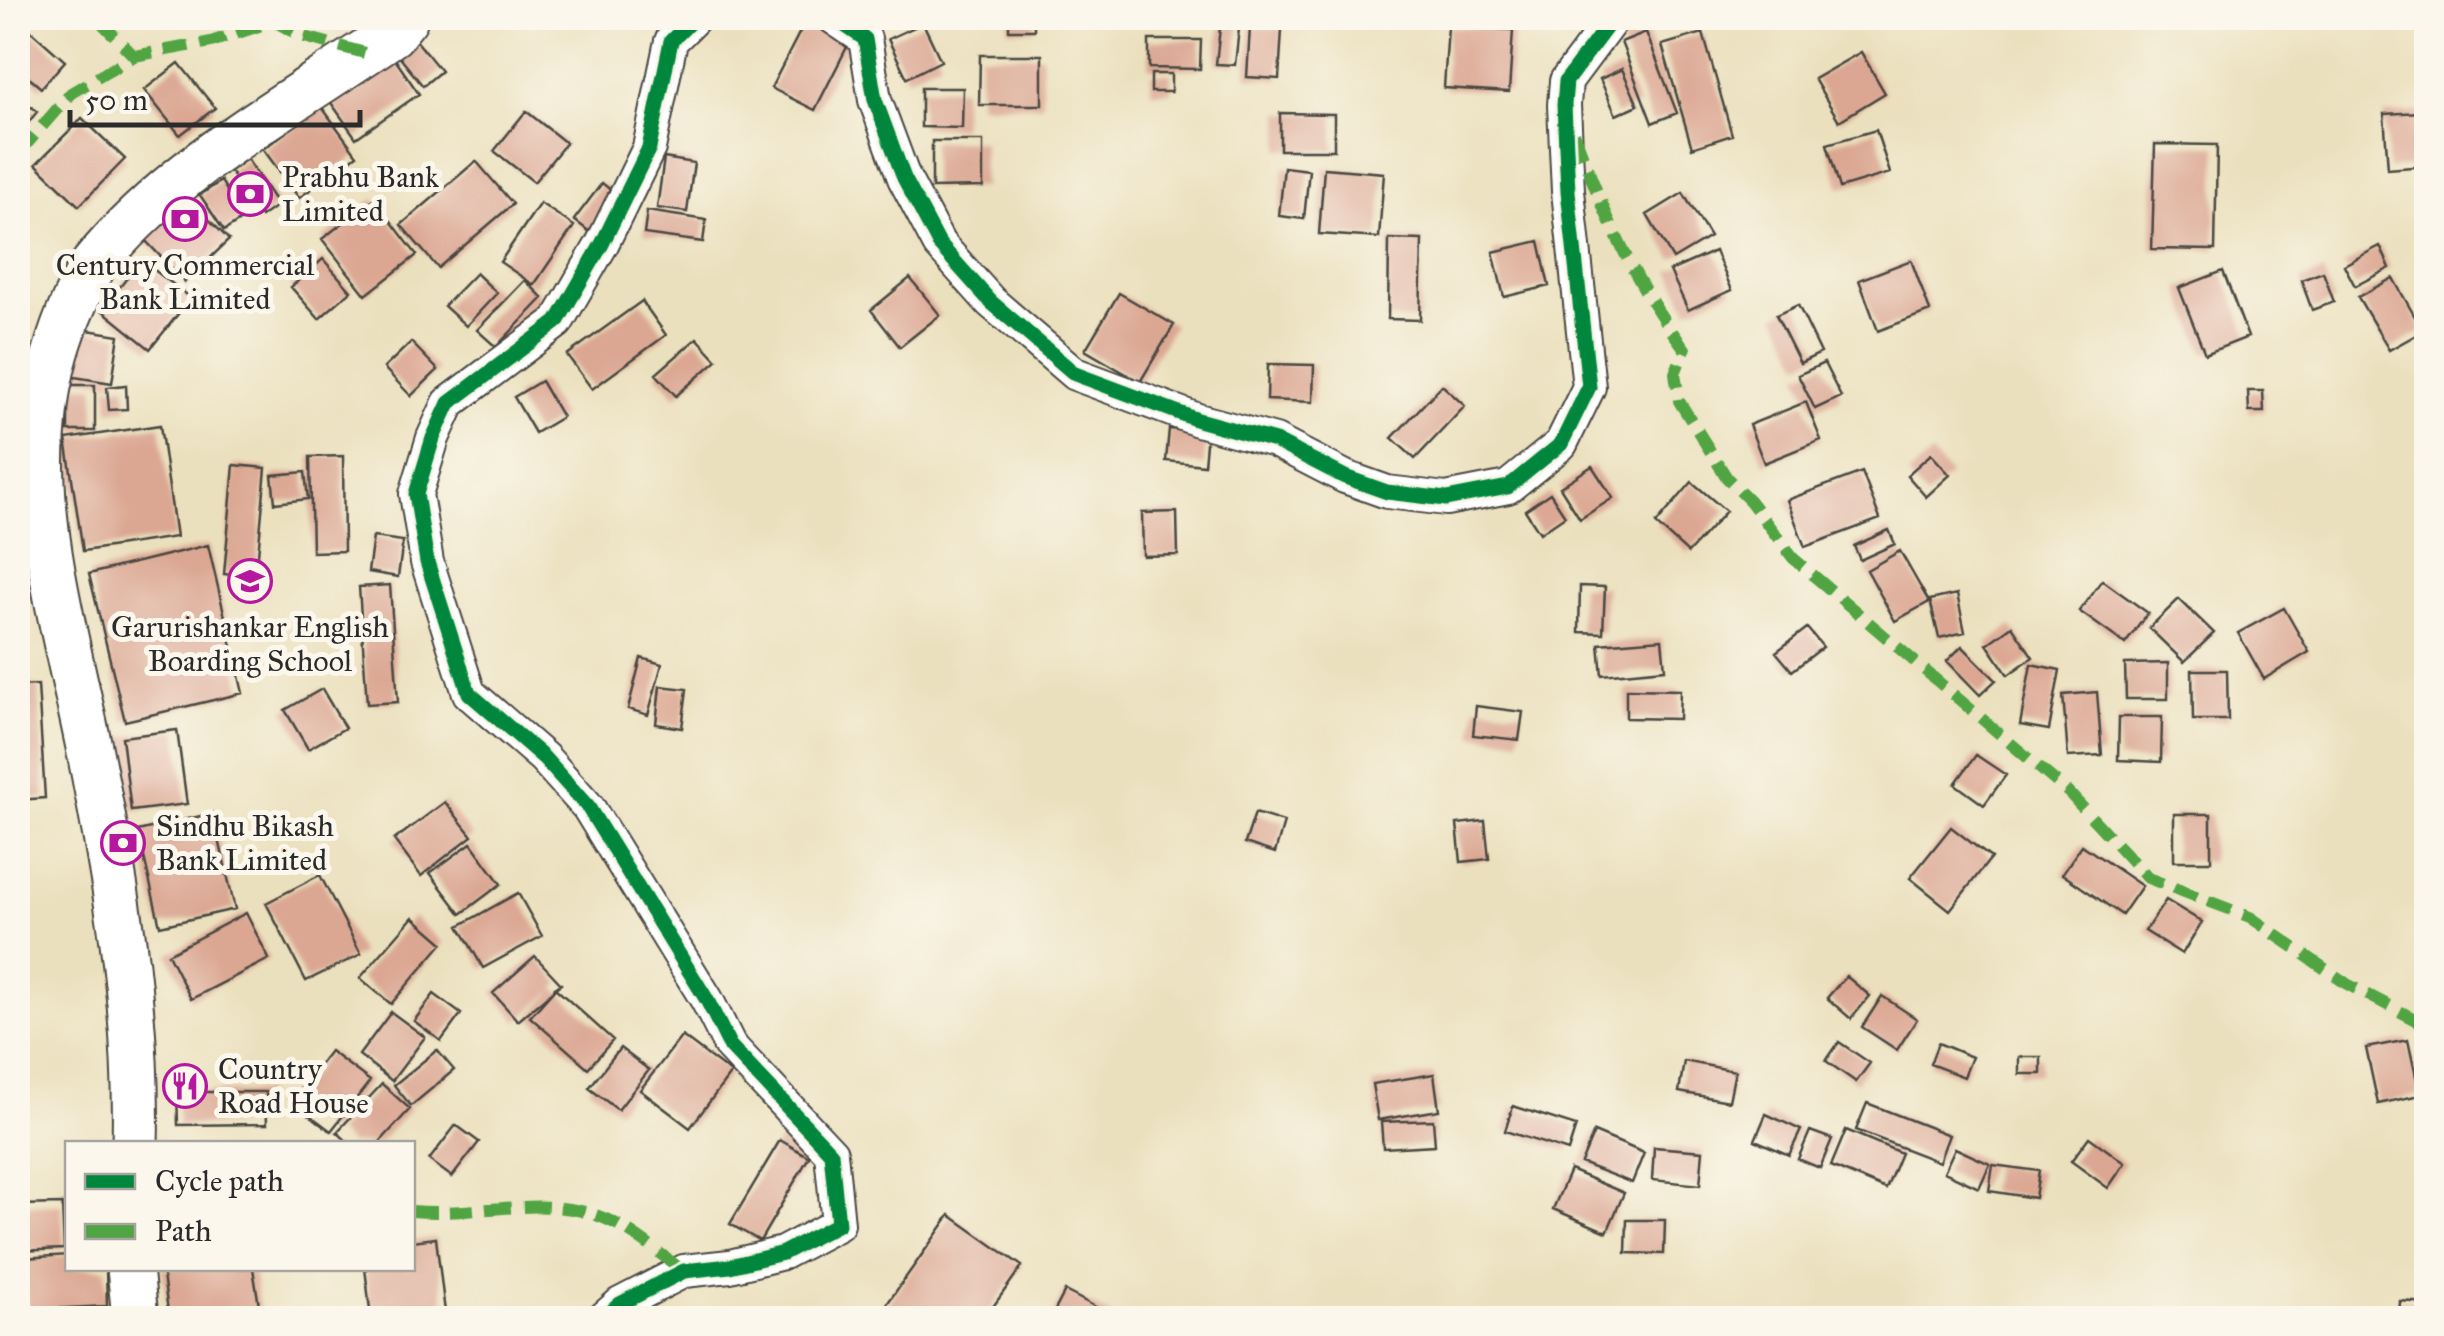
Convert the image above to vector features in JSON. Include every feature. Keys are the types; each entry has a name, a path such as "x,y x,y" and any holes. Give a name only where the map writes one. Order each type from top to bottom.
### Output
{"main road":[{"path":"135,1141 136,1067 130,981 108,839 83,720 36,546 27,478 27,417 38,364 60,316 94,265 145,210 226,145 392,34 406,18"},
{"path":"130,1271 135,1318"}],"street":[{"path":"604,1318 620,1304 684,1271 730,1266 783,1253 838,1224 831,1154 730,1046 707,1000 588,807 544,758 469,693 428,562 416,494 433,438 449,403 557,322 650,148 671,41 694,18"},
{"path":"834,18 864,39 876,100 904,178 938,244 991,302 1075,374 1198,420 1275,442 1345,477 1387,492 1446,500 1508,487 1561,444 1589,387 1568,191 1564,105 1566,81 1613,18"}],"building":[{"path":"807,18 851,39 815,110 771,88"},
{"path":"1009,18 1034,18 1034,30 1009,30"},
{"path":"1221,18 1240,20 1235,65 1216,64"},
{"path":"923,23 941,61 907,78 888,39"},
{"path":"1448,26 1513,30 1509,92 1444,88"},
{"path":"1250,27 1282,29 1279,79 1247,77"},
{"path":"31,31 65,61 41,88 18,68 18,46"},
{"path":"1646,32 1677,113 1652,123 1621,42"},
{"path":"1703,33 1732,135 1692,148 1662,45"},
{"path":"415,39 441,71 423,86 397,54"},
{"path":"1149,40 1201,40 1200,69 1149,68"},
{"path":"390,52 419,94 356,138 327,97"},
{"path":"1861,52 1885,93 1839,121 1814,79"},
{"path":"980,55 1042,55 1042,105 979,105"},
{"path":"179,63 215,108 180,135 144,90"},
{"path":"1622,69 1638,105 1616,115 1600,79"},
{"path":"1151,74 1171,74 1171,92 1151,92"},
{"path":"921,88 963,88 962,128 921,127"},
{"path":"18,95 37,112 18,135"},
{"path":"321,106 357,155 299,198 263,149"},
{"path":"526,111 566,143 534,182 494,151"},
{"path":"2421,112 2425,166 2388,169 2384,114"},
{"path":"1280,113 1334,114 1334,150 1280,150"},
{"path":"82,118 125,159 79,206 36,164"},
{"path":"1876,130 1890,173 1840,188 1827,144"},
{"path":"932,141 983,141 983,187 932,188"},
{"path":"2155,144 2217,145 2215,250 2152,249"},
{"path":"664,158 694,163 687,212 657,208"},
{"path":"247,159 278,205 261,217 230,171"},
{"path":"476,161 513,204 438,268 401,225"},
{"path":"1284,167 1309,170 1304,219 1279,216"},
{"path":"1324,168 1384,173 1379,238 1319,234"},
{"path":"221,181 244,218 224,231 200,195"},
{"path":"602,183 622,199 594,235 574,220"},
{"path":"1683,193 1710,237 1673,259 1647,215"},
{"path":"188,198 229,240 185,282 145,240"},
{"path":"374,199 417,255 366,295 322,239"},
{"path":"540,203 574,226 534,285 500,262"},
{"path":"647,211 706,220 703,242 644,234"},
{"path":"1389,239 1422,240 1420,320 1388,319"},
{"path":"1539,241 1549,286 1504,297 1493,252"},
{"path":"2380,246 2390,268 2355,286 2344,265"},
{"path":"1715,251 1732,290 1688,310 1670,271"},
{"path":"323,259 351,291 319,319 291,287"},
{"path":"141,260 191,298 150,349 102,310"},
{"path":"1911,260 1930,311 1878,331 1859,280"},
{"path":"2223,271 2248,337 2205,354 2179,288"},
{"path":"2323,272 2334,302 2312,310 2301,280"},
{"path":"476,273 497,293 466,326 444,306"},
{"path":"910,278 940,315 900,347 871,310"},
{"path":"2393,278 2423,331 2389,350 2358,297"},
{"path":"525,280 543,298 496,347 477,330"},
{"path":"1119,293 1174,325 1140,382 1085,350"},
{"path":"642,301 666,335 592,389 567,355"},
{"path":"1798,305 1821,353 1800,363 1776,315"},
{"path":"75,328 119,335 112,383 68,376"},
{"path":"697,338 717,360 676,396 656,374"},
{"path":"411,342 438,370 411,396 384,368"},
{"path":"1824,363 1841,397 1815,409 1798,375"},
{"path":"1268,364 1314,365 1313,402 1267,400"},
{"path":"541,381 562,417 535,433 514,397"},
{"path":"68,385 95,385 95,431 68,431"},
{"path":"126,385 127,409 109,410 107,387"},
{"path":"1442,385 1465,406 1415,459 1392,438"},
{"path":"2248,391 2263,391 2264,412 2249,412"},
{"path":"1806,402 1821,440 1764,463 1749,425"},
{"path":"160,425 176,537 83,551 66,439"},
{"path":"1169,429 1207,432 1204,465 1166,461"},
{"path":"1931,454 1950,475 1926,497 1907,475"},
{"path":"343,456 344,551 312,552 310,457"},
{"path":"234,465 266,468 256,577 224,574"},
{"path":"1592,466 1613,498 1580,519 1560,487"},
{"path":"305,472 308,499 275,503 272,475"},
{"path":"1862,472 1880,519 1805,547 1787,500"},
{"path":"1692,482 1726,511 1688,553 1656,524"},
{"path":"1550,493 1565,516 1540,533 1525,510"},
{"path":"1177,512 1178,555 1143,556 1142,513"},
{"path":"1889,530 1895,544 1860,560 1854,546"},
{"path":"373,537 403,541 398,577 368,572"},
{"path":"208,545 243,693 125,721 89,574"},
{"path":"1900,551 1929,602 1895,621 1867,570"},
{"path":"2102,580 2148,613 2125,644 2079,611"},
{"path":"390,585 398,702 367,704 359,587"},
{"path":"1580,586 1605,587 1603,633 1579,632"},
{"path":"1957,594 1965,632 1939,638 1930,600"},
{"path":"2179,599 2214,633 2184,662 2149,628"},
{"path":"2284,608 2309,652 2264,679 2238,633"},
{"path":"2012,626 2033,657 2008,675 1987,644"},
{"path":"1807,628 1823,647 1792,671 1776,652"},
{"path":"1662,639 1665,669 1602,675 1599,644"},
{"path":"1962,646 1996,680 1980,695 1947,661"},
{"path":"641,658 662,664 648,715 628,709"},
{"path":"2168,663 2168,699 2126,699 2125,664"},
{"path":"2031,664 2060,670 2049,730 2020,725"},
{"path":"2192,670 2227,670 2228,720 2193,720"},
{"path":"38,685 45,798 18,800 18,686"},
{"path":"660,686 687,689 682,728 656,724"},
{"path":"322,689 345,728 308,749 285,710"},
{"path":"1626,689 1680,690 1679,719 1626,718"},
{"path":"2097,692 2102,755 2068,757 2063,695"},
{"path":"1476,706 1523,712 1519,740 1473,735"},
{"path":"2119,717 2162,717 2161,762 2118,760"},
{"path":"177,730 187,804 131,811 122,737"},
{"path":"1976,755 2006,775 1984,805 1955,784"},
{"path":"445,802 472,836 421,876 394,840"},
{"path":"213,813 235,909 160,926 138,831"},
{"path":"1255,813 1284,822 1275,853 1245,843"},
{"path":"2174,814 2211,814 2211,861 2174,861"},
{"path":"1485,821 1489,859 1461,862 1457,824"},
{"path":"1951,827 1991,858 1950,910 1910,878"},
{"path":"471,843 501,884 461,914 430,873"},
{"path":"2082,845 2142,886 2122,915 2062,874"},
{"path":"320,875 361,954 306,981 266,903"},
{"path":"518,893 542,936 483,968 459,926"},
{"path":"2166,900 2202,922 2182,954 2145,931"},
{"path":"246,913 269,959 191,999 168,954"},
{"path":"413,917 443,943 391,1004 360,978"},
{"path":"535,956 561,984 555,988 613,1040 588,1068 530,1017 555,989 518,1021 493,993"},
{"path":"1846,976 1870,996 1851,1019 1827,998"},
{"path":"434,994 461,1014 441,1041 414,1021"},
{"path":"1882,996 1917,1019 1897,1050 1862,1027"},
{"path":"391,1012 425,1037 392,1081 359,1055"},
{"path":"682,1036 731,1073 690,1128 640,1090"},
{"path":"2408,1040 2420,1095 2378,1104 2366,1048"},
{"path":"1839,1042 1870,1063 1856,1082 1826,1061"},
{"path":"1938,1043 1972,1057 1964,1077 1930,1064"},
{"path":"620,1048 649,1070 618,1110 589,1088"},
{"path":"437,1050 454,1070 411,1106 394,1085"},
{"path":"330,1051 370,1081 331,1131 291,1101"},
{"path":"2019,1057 2041,1057 2041,1074 2019,1074"},
{"path":"1684,1061 1735,1071 1729,1101 1679,1092"},
{"path":"1434,1074 1439,1110 1378,1120 1372,1084"},
{"path":"382,1084 410,1109 381,1141 347,1141 337,1132"},
{"path":"177,1092 266,1092 267,1124 178,1125"},
{"path":"1867,1103 1949,1135 1939,1162 1856,1130"},
{"path":"1513,1106 1576,1126 1568,1151 1505,1131"},
{"path":"1766,1114 1801,1130 1789,1155 1755,1140"},
{"path":"1433,1120 1435,1145 1383,1148 1381,1122"},
{"path":"456,1125 479,1142 452,1177 429,1160"},
{"path":"1846,1130 1901,1153 1886,1189 1831,1166"},
{"path":"1810,1131 1832,1139 1820,1168 1798,1159"},
{"path":"1594,1132 1644,1153 1632,1183 1581,1163"},
{"path":"2089,1137 2125,1163 2108,1188 2071,1161"},
{"path":"780,1140 809,1157 760,1241 730,1224"},
{"path":"1654,1147 1703,1151 1700,1185 1652,1180"},
{"path":"1955,1148 1990,1164 1979,1188 1944,1172"},
{"path":"1993,1165 2039,1171 2035,1198 1989,1191"},
{"path":"1570,1170 1624,1193 1607,1232 1553,1209"},
{"path":"62,1204 64,1249 18,1251 18,1205"},
{"path":"950,1215 1022,1266 985,1318 877,1318"},
{"path":"1627,1220 1665,1220 1664,1254 1626,1253"},
{"path":"436,1238 445,1312 371,1318 365,1271 415,1271 415,1241"},
{"path":"65,1255 65,1271 106,1271 107,1306 27,1310 24,1258"},
{"path":"162,1271 253,1271 260,1312 216,1318 169,1318"},
{"path":"1065,1291 1117,1318 1051,1318"},
{"path":"2400,1301 2426,1303 2426,1318 2399,1318"}],"marked path":[{"path":"97,18 134,56"},
{"path":"18,154 71,93 134,56 211,42 274,21 301,36 365,53"},
{"path":"1574,133 1621,246 1685,349 1675,373 1679,401 1727,478 1750,501 1793,558 2069,793 2148,878 2250,917 2347,984 2426,1025"},
{"path":"415,1211 536,1207 583,1211 627,1230 684,1271"}],"cycle path":[{"path":"604,1318 620,1304 684,1271 730,1266 783,1253 838,1224 831,1153 730,1046 707,1000 588,807 544,758 469,693 427,562 416,494 433,438 449,403 557,322 602,244 649,148 671,41 694,18"},
{"path":"834,18 865,39 875,100 904,178 939,244 991,302 1075,374 1198,420 1275,441 1345,477 1387,492 1446,499 1508,487 1561,444 1589,387 1568,191 1564,105 1566,81 1613,18"}],"place":[{"name":"Prabhu Bank Limited","path":"250,194"},
{"name":"Century Commercial Bank Limited","path":"185,219"},
{"name":"Garurishankar English Boarding School","path":"250,581"},
{"name":"Sindhu Bikash Bank Limited","path":"123,843"},
{"name":"Country Road House","path":"185,1086"}]}
